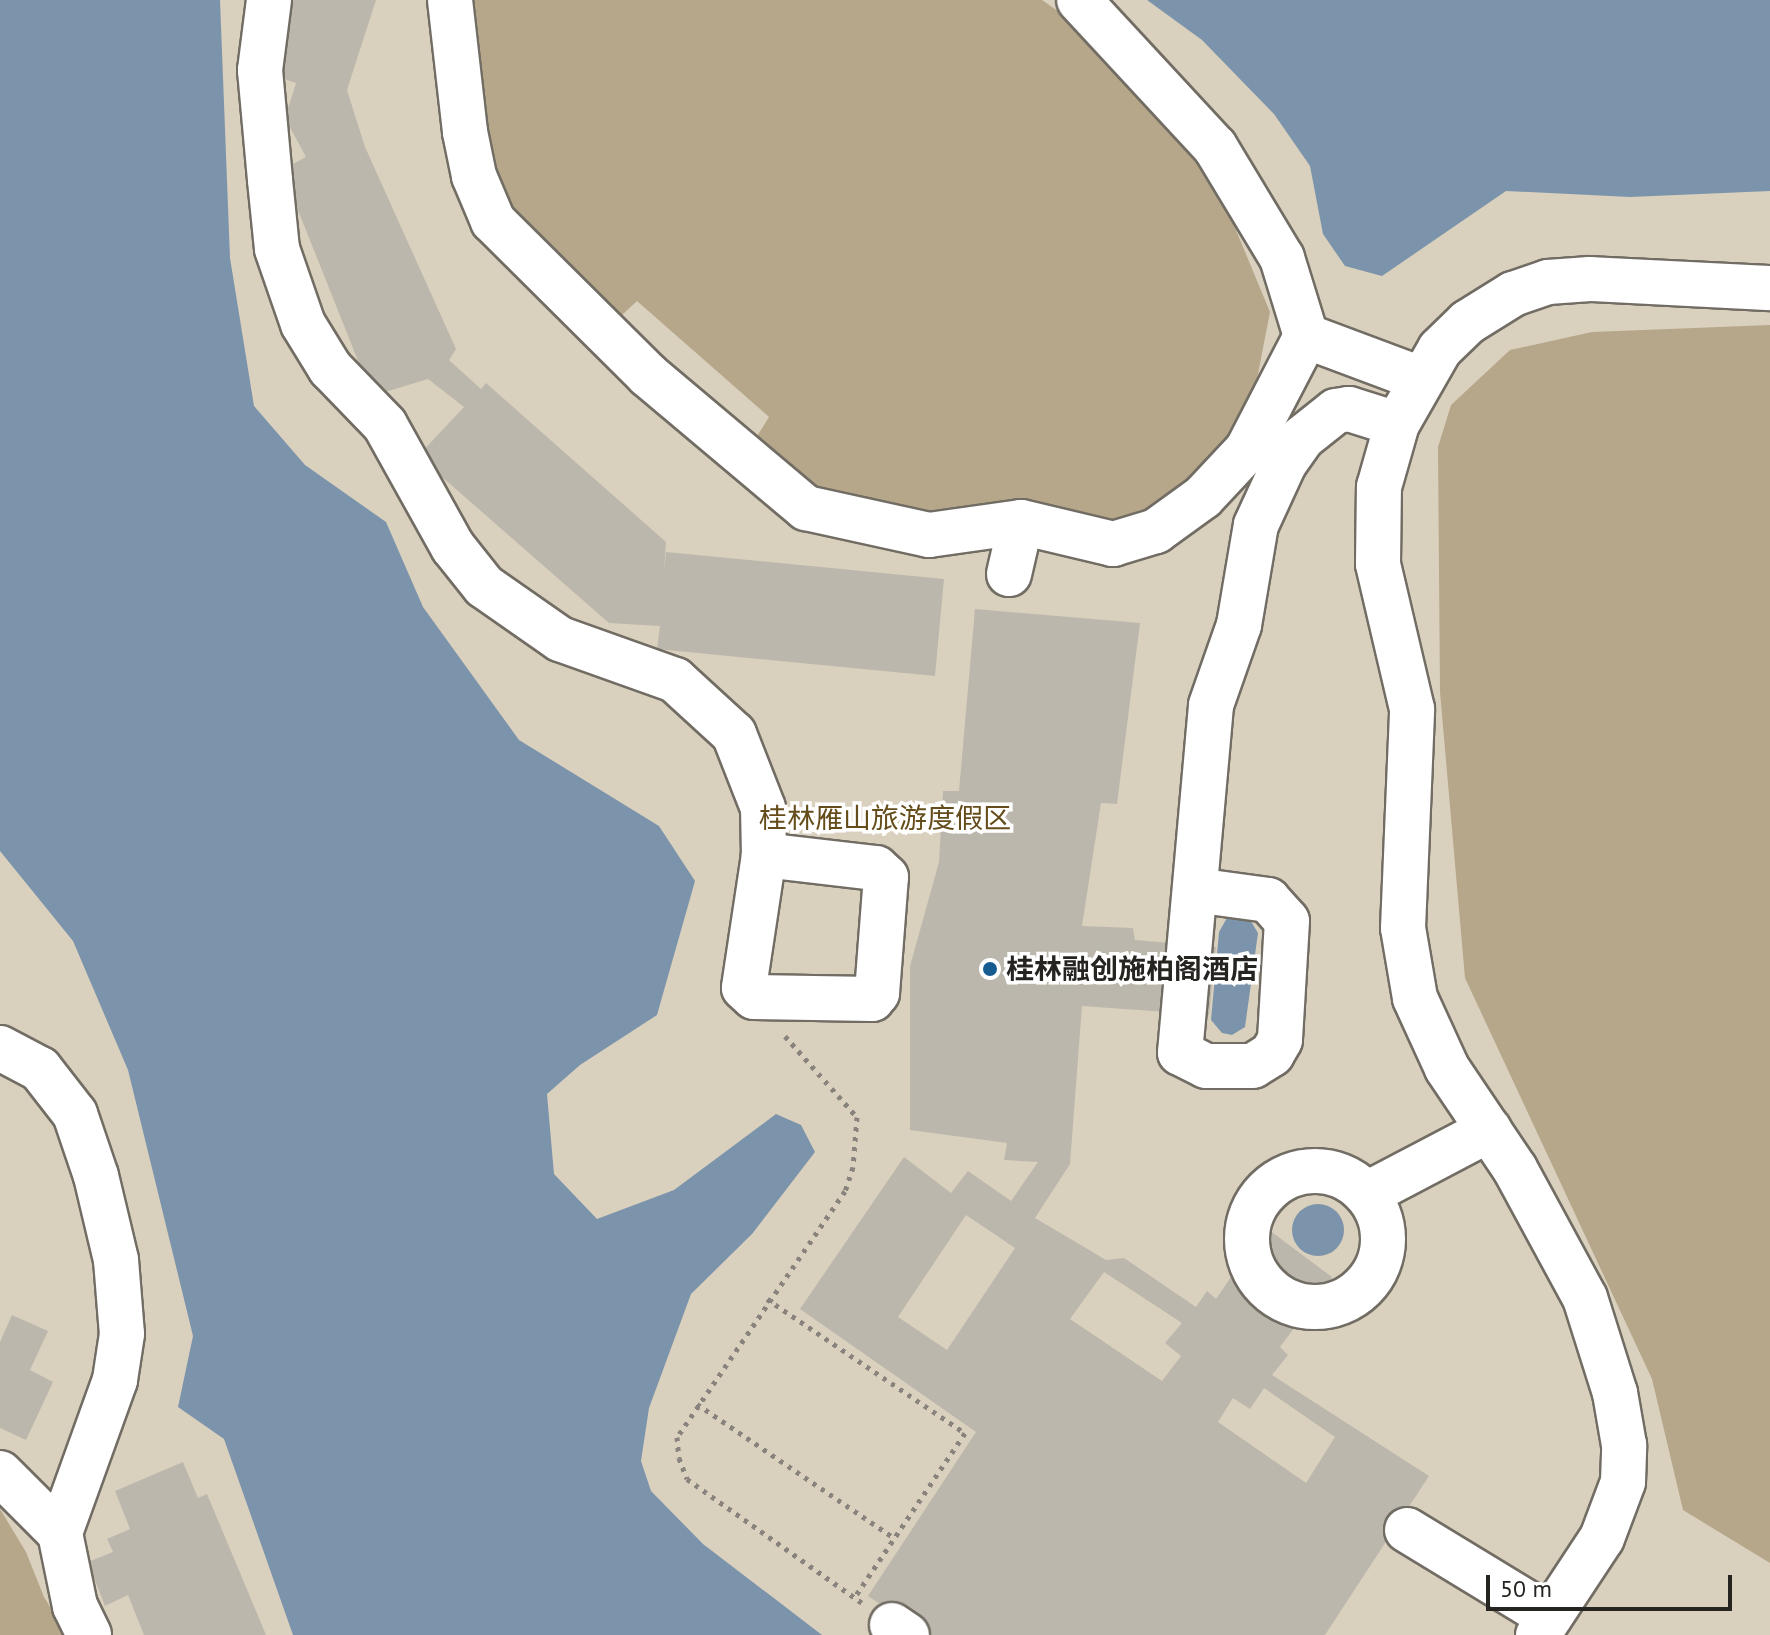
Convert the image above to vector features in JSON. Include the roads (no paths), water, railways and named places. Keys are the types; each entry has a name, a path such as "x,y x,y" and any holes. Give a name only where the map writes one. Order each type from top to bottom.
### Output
{"lane":[{"path":"269,0 260,70 270,180 280,260 303,324 330,368 385,425 453,547 484,586 560,639 675,680 734,734 763,808 764,855 742,984 754,997 860,1003 874,996 888,883 876,868 764,855"},
{"path":"450,0 465,132 474,176 493,221 648,375 806,508 929,535 1021,522 1113,544 1156,531 1203,497 1247,450 1306,336 1282,258 1215,147 1079,0"},
{"path":"1407,1530 1544,1626 1602,1538 1623,1482 1624,1445 1604,1354 1585,1298 1489,1130 1432,1042 1415,998 1405,948 1403,875 1412,709 1378,564 1376,523 1379,487 1397,424 1440,349 1468,322 1513,294 1548,282 1626,278 1770,288"},
{"path":"1306,336 1421,379"},
{"path":"1195,890 1211,705 1242,615 1256,525 1284,464 1314,425 1342,409 1397,424"},
{"path":"1009,574 1021,522"},
{"path":"0,1048 40,1069 75,1114 96,1176 116,1260 122,1334 115,1380 60,1533 75,1606 89,1635"},
{"path":"1367,1194 1489,1130"},
{"path":"0,1473 60,1533"}],"water":[{"path":"0,0 220,0 230,258 254,406 305,465 386,522 423,607 519,740 659,826 695,881 657,1015 580,1065 547,1094 554,1174 597,1219 674,1190 776,1114 801,1125 815,1152 752,1234 691,1294 649,1408 641,1461 651,1491 703,1544 822,1635 293,1635 224,1439 178,1407 193,1336 128,1070 73,941 0,851"},
{"path":"1147,0 1770,0 1770,191 1630,197 1506,191 1382,276 1345,266 1323,234 1310,166 1274,114 1202,40"},
{"path":"1228,916 1249,918 1258,933 1245,1027 1232,1035 1222,1033 1211,1020 1219,932"},
{"path":"1318,1204 1337,1211 1344,1230 1337,1249 1318,1256 1299,1249 1292,1230 1299,1211"}],"place":[{"name":"桂林融创施柏阁酒店","path":"990,969"}],"park label":[{"name":"桂林雁山旅游度假区","path":"885,818"}]}
